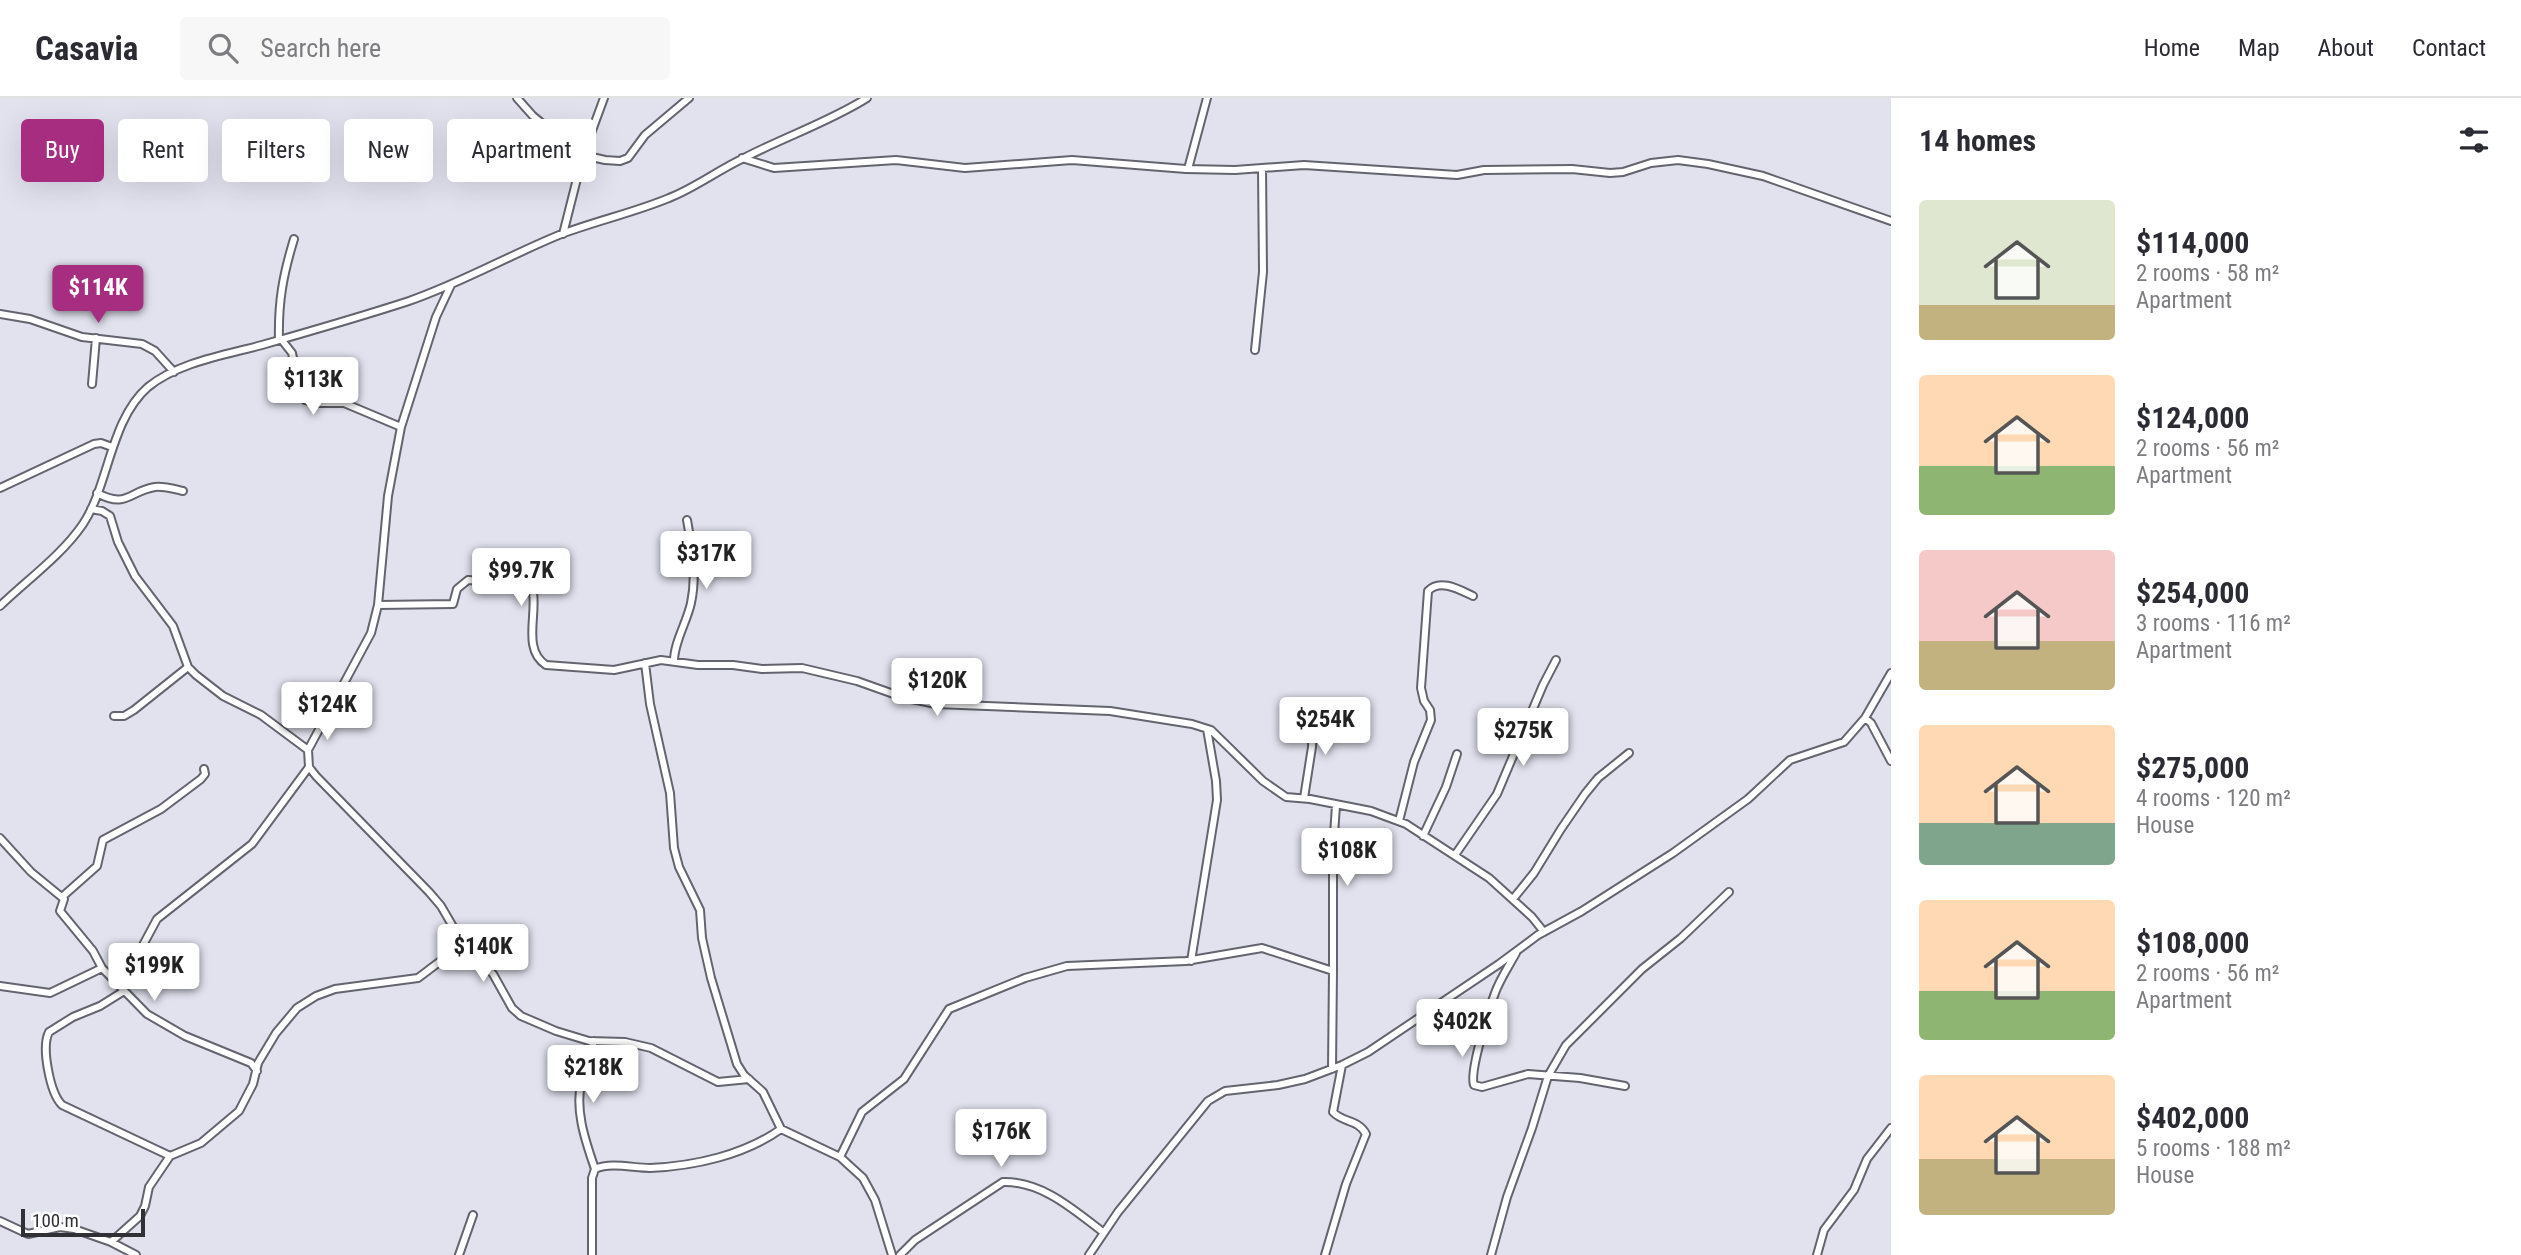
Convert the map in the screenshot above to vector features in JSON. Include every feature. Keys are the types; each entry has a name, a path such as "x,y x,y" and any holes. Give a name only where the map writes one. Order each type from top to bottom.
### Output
{"street":[{"path":"517,98 537,119"},
{"path":"596,120 604,98"},
{"path":"596,157 615,160 628,158 645,135 689,98"},
{"path":"0,606 75,534 91,509 112,447 134,403 153,384 174,372 412,300 563,234 671,197 742,158 867,98"},
{"path":"1188,169 1207,98"},
{"path":"742,158 775,168 896,159 965,168 1065,160 1188,169 1262,169 1304,165 1457,175 1484,170 1572,169 1610,173 1623,172 1651,163 1678,160 1763,176 1891,221"},
{"path":"1255,350 1263,272 1262,169"},
{"path":"563,234 576,182"},
{"path":"294,239 282,279 278,307 280,340 292,353 300,392 305,400 316,403 344,403 401,427"},
{"path":"116,980 135,960 157,919 252,844 309,767 308,750 371,633 378,605 388,496 401,427 436,317 451,285"},
{"path":"0,314 39,322 68,333 146,345 174,372"},
{"path":"92,384 96,338"},
{"path":"0,488 94,444 101,443 112,447"},
{"path":"97,493 115,501 158,487 183,491"},
{"path":"91,509 110,516 118,542 135,576 173,626 188,667 217,692 252,709 308,750"},
{"path":"674,662 675,650 691,603 694,576 688,520"},
{"path":"378,605 453,604 457,589 468,580 527,584 532,587 534,594 533,645 546,665 608,670 661,660 762,669 808,669 857,681 902,697 936,704 1121,712 1211,730 1275,791 1291,799 1371,811 1399,821 1489,878 1544,932"},
{"path":"1399,821 1414,762 1431,720 1422,688 1428,591 1433,586 1441,585 1472,596"},
{"path":"1455,855 1497,794 1556,660"},
{"path":"645,663 651,711 670,793 672,836 677,862 702,915 702,938 737,1064 763,1092 781,1129 840,1157 857,1172 872,1192 892,1255"},
{"path":"114,716 124,716 134,710 188,667"},
{"path":"1089,1255 1103,1232 1198,1112 1216,1094 1293,1083 1368,1052 1544,932 1673,853 1748,799 1790,760 1844,742 1865,718 1891,673"},
{"path":"1304,799 1312,747 1314,708"},
{"path":"1865,718 1871,723 1891,761"},
{"path":"1191,961 1217,800 1207,729"},
{"path":"1513,899 1534,873 1585,794 1598,778 1629,753"},
{"path":"1423,836 1446,787 1457,754"},
{"path":"309,767 442,906 463,944 493,974 512,1008 521,1016 556,1031 594,1041 625,1042 651,1048 718,1082 749,1080"},
{"path":"62,897 97,866 103,840 169,803 201,779 205,774 204,769"},
{"path":"1332,1069 1333,850 1336,804"},
{"path":"0,838 31,872 64,899 60,911 93,951 102,968 146,1014 159,1023 251,1063 257,1070"},
{"path":"1491,1255 1507,1197 1548,1076 1566,1045 1729,892"},
{"path":"111,1242 140,1216 149,1187 170,1156 201,1143 239,1111 250,1091 258,1063 276,1033 297,1008 325,993 348,986 418,978 463,944"},
{"path":"840,1157 862,1112 904,1079 942,1018 953,1006 1038,973 1067,966 1191,961 1267,948 1333,971"},
{"path":"1517,951 1495,991 1474,1071 1476,1077 1491,1085 1528,1074 1580,1078 1625,1086"},
{"path":"0,986 50,993 102,968"},
{"path":"124,991 49,1032 46,1046 55,1096 69,1108 170,1156"},
{"path":"592,1255 592,1178 595,1169 583,1133 579,1103 582,1077 594,1041"},
{"path":"1325,1255 1346,1184 1367,1134 1356,1122 1338,1118 1333,1112 1342,1065"},
{"path":"1817,1255 1824,1230 1854,1190 1867,1159 1891,1128"},
{"path":"595,1169 610,1166 665,1167 717,1158 753,1145 781,1129"},
{"path":"900,1255 915,1240 1003,1182 1045,1192 1103,1232"},
{"path":"459,1255 473,1215"},
{"path":"0,1221 28,1234 66,1227 111,1242 136,1255"}]}
